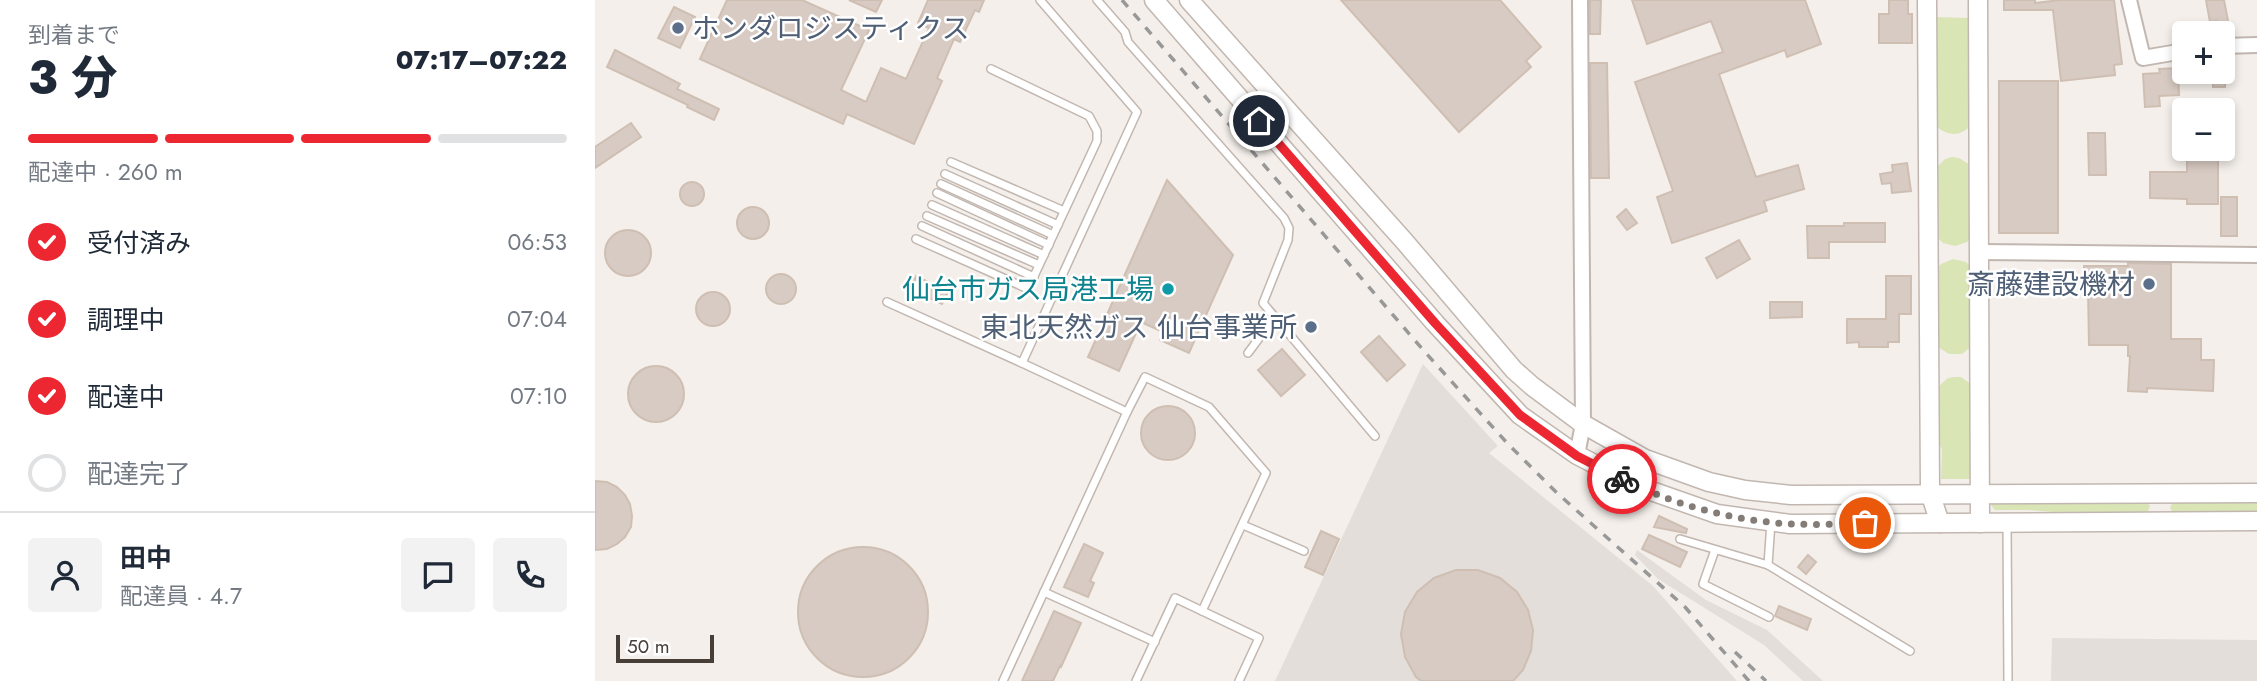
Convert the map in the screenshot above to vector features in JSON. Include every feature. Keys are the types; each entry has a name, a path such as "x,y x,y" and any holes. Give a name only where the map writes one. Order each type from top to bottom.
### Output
{"street":[{"path":"1154,0 1520,415 1577,456 1637,486 1717,514 1790,524 2257,521"},
{"path":"1189,0 1405,242 1514,370 1583,424 1645,459 1709,482 1745,490 1791,495 2257,493"},
{"path":"1577,456 1583,424 1580,0"},
{"path":"1927,0 1930,493 1940,523"},
{"path":"1978,0 1980,523"},
{"path":"2129,0 2143,58 2172,53"},
{"path":"2235,46 2257,45"},
{"path":"1980,252 2257,255"}],"lane":[{"path":"1022,363 1137,113 1040,0"},
{"path":"1097,0 1125,32 1128,42 1284,218 1289,228 1289,240 1263,303 1375,436"},
{"path":"916,239 1028,289 1097,141 1097,131 1089,116 992,69"},
{"path":"951,162 1064,211"},
{"path":"945,174 1058,225"},
{"path":"941,184 1053,235"},
{"path":"937,193 1049,245"},
{"path":"932,205 1044,255"},
{"path":"927,216 1039,265"},
{"path":"922,226 1034,277"},
{"path":"887,302 1127,412"},
{"path":"1248,353 1275,317"},
{"path":"1003,681 1145,377 1209,407 1266,473 1202,611"},
{"path":"1768,565 1771,522"},
{"path":"2007,523 2008,681"},
{"path":"1243,525 1304,551"},
{"path":"1680,539 1768,565 1910,651"},
{"path":"1715,550 1703,584 1769,617"},
{"path":"1044,592 1155,642"},
{"path":"1136,681 1175,598 1259,638 1239,681"}],"shaded area":[{"path":"1423,364 1498,446 1489,453 1653,586 1737,681 1275,681"},
{"path":"1637,550 1706,600 1767,630 1823,681 1803,681 1764,645 1658,579 1635,555"},
{"path":"2052,638 2257,640 2257,681 2051,681"}],"green space":[{"path":"1932,17 1972,18 1970,126 1958,133 1945,132 1936,126"},
{"path":"1952,157 1970,165 1972,237 1955,246 1943,243 1935,232 1936,168 1945,159"},
{"path":"1953,259 1966,262 1971,267 1972,346 1962,354 1949,354 1938,347 1935,341 1936,270 1941,264"},
{"path":"1961,377 1972,385 1976,479 1941,479 1942,450 1935,430 1938,387 1948,378"},
{"path":"2257,500 2257,514 2174,514 2170,508 2173,502"},
{"path":"2146,501 2150,506 2147,514 1995,510 1991,505 1992,503"}],"building":[{"path":"727,0 802,0 869,30 841,90 866,102 881,68 906,79 929,28 918,23 928,0 984,0 979,12 975,10 960,42 954,39 937,78 942,81 914,144 847,114 843,124 700,59"},
{"path":"849,0 882,0 876,12"},
{"path":"1341,0 1500,0 1541,47 1526,61 1531,67 1459,132"},
{"path":"1590,0 1601,0 1600,34 1590,34"},
{"path":"1632,0 1805,0 1821,44 1787,57 1785,50 1719,74 1756,177 1798,165 1804,189 1764,201 1767,211 1672,243 1657,197 1673,191 1635,82 1723,52 1711,21 1647,44"},
{"path":"1889,0 1908,0 1908,14 1912,14 1912,43 1879,43 1879,14 1889,14"},
{"path":"2004,0 2035,0 2035,3 2114,0 2122,64 2114,65 2115,75 2061,81 2053,10 2004,10"},
{"path":"2206,0 2224,0 2228,21 2210,21"},
{"path":"674,7 695,17 680,48 658,38"},
{"path":"615,50 680,84 677,89 719,109 714,120 607,67"},
{"path":"1590,63 1607,63 1609,178 1591,178"},
{"path":"2172,68 2172,84 2179,84 2179,95 2159,96 2160,106 2145,107 2143,74 2160,73 2159,69"},
{"path":"1999,81 2058,81 2058,233 1999,233"},
{"path":"2213,84 2225,84 2225,87 2213,87"},
{"path":"631,123 641,137 595,168 595,147"},
{"path":"2088,133 2105,133 2106,175 2089,175"},
{"path":"2187,161 2218,161 2218,204 2187,204 2187,199 2150,198 2150,172 2187,172"},
{"path":"1907,163 1911,191 1892,193 1891,183 1882,184 1880,174 1893,172 1892,165"},
{"name":"仙台市ガス局港工場","path":"1167,180 1233,255 1189,353 1160,340 1163,332 1141,322 1119,371 1088,357"},
{"path":"692,182 701,185 704,194 701,203 692,206 683,203 680,194 683,185"},
{"path":"2221,197 2237,197 2237,236 2221,236"},
{"path":"753,207 764,212 769,223 764,234 753,239 742,234 737,223 742,212"},
{"path":"1626,209 1637,223 1627,230 1617,217"},
{"path":"1844,223 1885,223 1885,242 1829,242 1829,258 1808,258 1807,226 1844,226"},
{"path":"628,230 644,237 651,253 644,269 628,276 612,269 605,253 612,237"},
{"path":"1739,240 1750,259 1717,278 1706,258"},
{"path":"2128,263 2171,264 2171,339 2201,339 2201,360 2214,360 2213,391 2147,388 2147,392 2128,391 2128,345 2089,345 2088,288 2084,288 2084,266 2128,266"},
{"path":"781,274 792,278 796,289 792,300 781,304 770,300 766,289 770,278"},
{"path":"916,276 948,292 942,304 910,289"},
{"path":"1886,276 1911,276 1911,314 1899,314 1899,342 1888,342 1888,347 1859,347 1859,342 1847,343 1847,319 1886,319"},
{"path":"713,292 725,297 730,309 725,321 713,326 701,321 696,309 701,297"},
{"path":"1770,302 1802,302 1802,317 1770,318"},
{"path":"1379,336 1405,365 1387,381 1361,352"},
{"path":"1282,349 1305,375 1281,396 1258,370"},
{"path":"656,366 667,368 676,374 682,383 682,405 676,414 667,420 656,422 645,420 636,414 630,405 628,394 630,383 636,374 645,368"},
{"path":"1168,406 1187,414 1195,433 1187,452 1168,460 1149,452 1141,433 1149,414"},
{"path":"595,481 607,482 617,487 630,504 631,527 625,537 607,549 595,550"},
{"path":"1659,516 1687,529 1686,533 1654,527"},
{"path":"1321,531 1339,539 1323,575 1305,567"},
{"path":"1649,535 1687,552 1680,567 1642,549"},
{"path":"1084,544 1103,553 1090,581 1094,583 1088,597 1064,587"},
{"path":"863,547 888,552 909,566 923,587 928,612 923,637 909,658 888,672 863,677 838,672 817,658 803,637 798,612 803,587 817,566 838,552"},
{"path":"1808,555 1816,562 1806,574 1798,567"},
{"path":"1456,570 1478,570 1500,578 1517,592 1528,610 1533,630 1531,651 1523,670 1513,681 1421,681 1405,657 1401,634 1405,612 1417,592 1434,578"},
{"path":"1779,606 1811,619 1807,630 1775,616"},
{"path":"1054,611 1081,623 1061,667 1053,681 1022,681"}],"railway":[{"path":"1122,0 1424,351 1508,444 1557,493 1685,607 1749,681"},
{"path":"1735,652 1766,681"}],"way so far":[{"path":"1622,479 1688,506 1717,514 1790,524 1865,523"}],"place":[{"name":"ホンダロジスティクス","path":"678,28"},
{"name":"斎藤建設機材","path":"2149,284"},
{"name":"仙台市ガス局港工場","path":"1168,289"},
{"name":"東北天然ガス 仙台事業所","path":"1311,327"}],"route":[{"path":"1259,121 1435,323 1520,415 1577,456 1622,479"}]}
